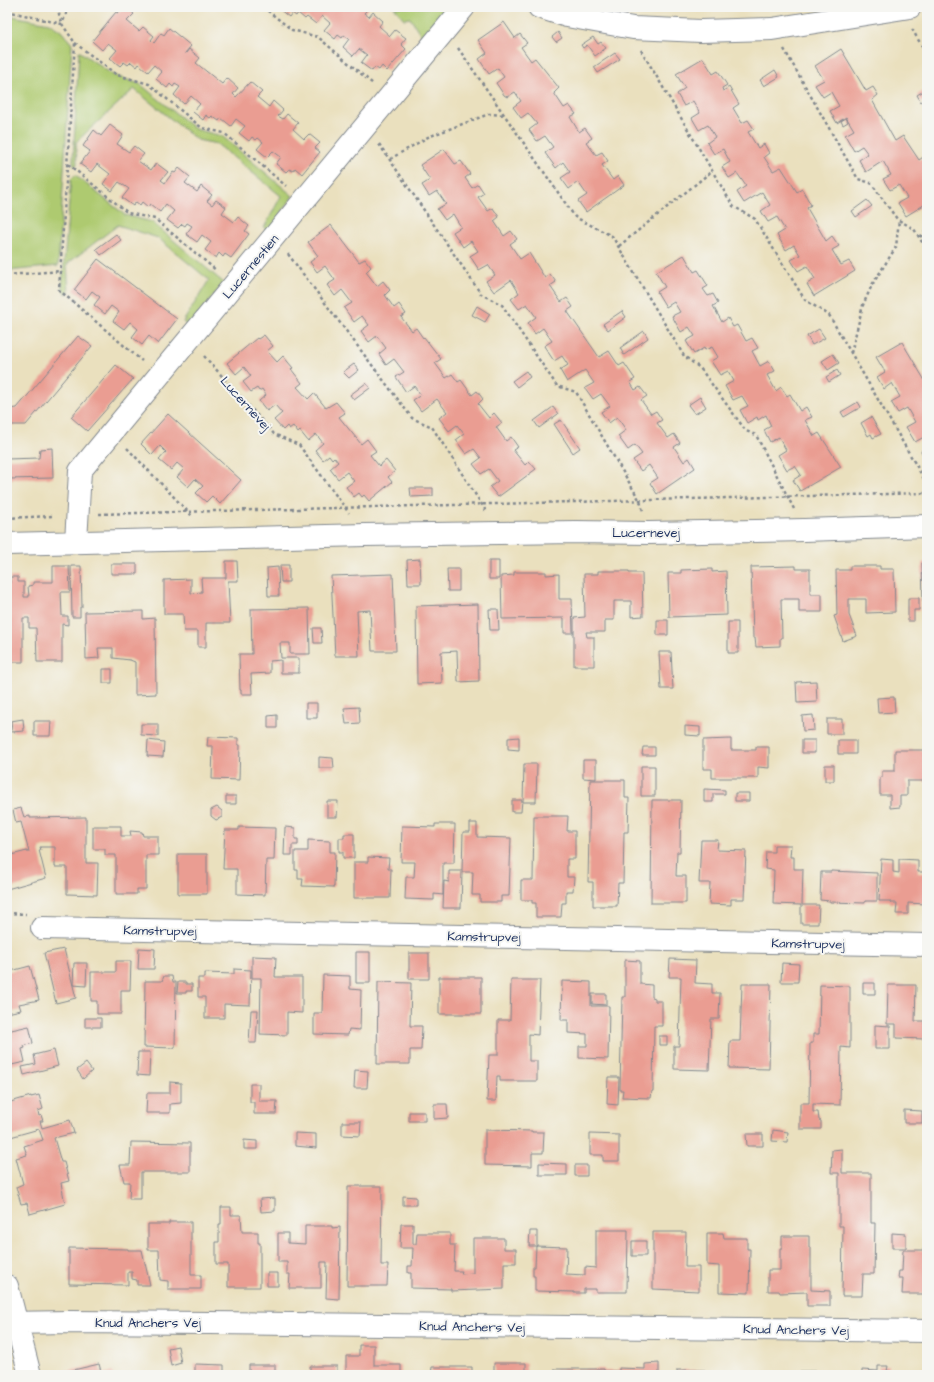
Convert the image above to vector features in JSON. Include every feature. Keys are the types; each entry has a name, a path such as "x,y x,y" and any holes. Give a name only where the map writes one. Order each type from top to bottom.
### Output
{"street":[{"name":"Lucernestien","path":"76,542 80,471 464,7"},
{"path":"539,7 566,16 633,28 701,31 772,29 905,8"},
{"name":"Lucernevej","path":"7,544 365,535 649,533 927,526"},
{"name":"Kamstrupvej","path":"42,928 927,945"},
{"path":"7,1286 12,1323 30,1375"},
{"name":"Knud Anchers Vej","path":"12,1323 233,1323 927,1331"}],"path":[{"path":"57,7 62,24 75,43 118,75 149,84 202,128 224,133 303,201"},
{"path":"62,24 69,7"},
{"path":"263,7 292,30 318,37 389,98"},
{"path":"905,8 927,54"},
{"path":"7,11 62,24"},
{"path":"633,28 638,44 733,206 755,219 805,300 829,315 927,484"},
{"path":"446,29 575,217 612,236 684,356 700,368 746,431 756,435 790,497 804,530"},
{"path":"772,29 858,178 871,183 897,219 914,229 927,250"},
{"path":"75,43 59,290 159,376"},
{"path":"390,159 434,134 489,114 505,115"},
{"path":"366,125 481,294 502,305 557,386 576,392 640,501 649,533"},
{"path":"67,163 128,213 155,219 234,286"},
{"path":"619,246 712,171"},
{"path":"851,354 863,305 872,285 896,247 899,220"},
{"path":"920,237 927,230"},
{"path":"275,236 412,418 432,427 500,533"},
{"path":"7,275 60,271"},
{"name":"Lucernevej","path":"189,340 274,434 299,445 365,535"},
{"path":"112,432 214,539"},
{"path":"7,518 188,512 927,494"}],"green space":[{"path":"394,7 452,7 425,41 410,18 404,19"},
{"path":"7,15 49,23 61,31 72,44 58,266 7,271"},
{"path":"79,51 113,75 140,84 195,129 222,136 293,196 269,232 264,228 281,196 217,144 197,140 134,89 76,142 77,165 74,166 73,161"},
{"path":"75,175 125,215 152,222 224,283 189,327 183,322 209,280 158,238 118,225 67,264 69,292 66,294 62,287 71,179"}],"building":[{"path":"123,7 126,7 134,14 127,21 139,31 143,27 154,36 151,40 154,43 161,33 164,35 169,28 191,46 185,53 189,49 200,58 196,63 222,84 227,78 238,88 233,94 236,97 250,82 262,92 257,97 269,107 273,101 283,110 278,116 283,119 287,114 298,123 293,129 304,139 309,134 320,143 315,148 320,152 302,174 295,168 293,171 289,169 286,172 276,164 281,157 273,151 267,157 257,149 263,142 258,138 256,140 252,137 249,141 239,133 245,126 236,119 231,126 221,118 219,121 212,116 210,118 206,115 203,120 193,112 200,104 191,96 184,104 174,95 180,87 175,84 173,87 170,84 167,88 156,79 162,72 154,65 148,72 139,64 137,67 131,62 128,65 124,62 120,66 110,58 117,50 108,43 102,50 92,41 116,12 118,13"},
{"path":"280,7 370,7 364,13 369,17 373,12 383,21 379,26 390,36 395,30 406,38 401,44 406,49 387,71 382,66 379,70 375,67 372,71 361,63 367,55 359,49 353,56 343,47 349,39 344,35 342,38 338,35 335,39 324,30 330,23 322,16 316,24 307,17 305,19 298,13 296,16 292,13 289,17 279,9"},
{"path":"504,22 515,38 520,34 527,43 521,47 531,61 535,58 559,88 554,93 564,108 569,105 576,114 570,117 579,132 585,128 592,138 586,142 596,155 602,152 608,161 602,165 613,180 618,176 624,185 586,212 578,201 587,195 578,182 569,189 561,178 570,172 563,162 556,168 545,153 553,147 545,136 537,141 529,130 537,124 528,113 521,118 513,107 521,101 515,92 507,97 504,95 496,83 504,77 498,68 489,74 479,59 487,53 478,40"},
{"path":"558,32 562,38 556,42 552,37"},
{"path":"593,37 598,44 601,42 606,48 595,56 587,45 583,48 581,45"},
{"path":"841,49 866,91 873,87 878,95 872,100 895,141 903,136 919,160 926,155 927,156 927,167 925,169 927,172 927,203 906,216 898,203 907,198 899,185 890,190 883,179 891,175 883,161 866,172 859,160 868,154 862,146 854,151 845,135 854,130 846,117 837,123 830,111 839,106 831,92 823,97 815,85 824,80 815,66"},
{"path":"615,53 620,59 598,73 594,67"},
{"path":"703,58 713,74 718,71 727,85 722,88 723,91 729,87 739,104 733,108 742,123 748,120 754,129 748,132 758,148 764,144 769,153 764,157 773,171 781,167 797,192 802,189 811,205 807,208 826,241 832,236 839,246 832,250 841,265 849,261 855,271 814,296 807,284 815,279 807,266 798,271 791,260 800,255 794,245 786,250 777,235 785,230 777,217 768,222 761,211 770,205 762,192 744,203 737,192 746,186 737,173 729,178 722,167 730,162 723,149 714,154 707,143 715,137 708,125 699,130 692,118 700,113 693,101 684,106 677,94 685,88 676,74"},
{"path":"775,70 779,77 764,86 760,80"},
{"path":"927,89 927,98 921,102 917,95"},
{"path":"846,118 848,122 843,125 841,121"},
{"path":"110,125 123,135 117,144 129,152 134,146 144,154 138,161 151,170 156,163 168,172 161,180 165,183 173,172 175,173 179,168 190,177 185,183 197,192 201,186 212,195 207,201 212,205 216,200 226,207 222,213 234,222 238,217 249,226 245,231 249,234 231,258 225,254 223,257 219,253 216,258 205,250 211,242 202,235 197,242 186,234 192,226 187,223 185,226 182,224 178,228 167,220 174,211 166,204 160,212 150,204 148,207 142,202 140,205 136,202 133,206 122,198 129,189 119,182 112,191 103,184 110,174 97,164 91,172 80,164 90,151 83,146 94,130 101,136"},
{"path":"444,149 455,164 461,161 470,174 465,178 472,188 478,184 484,193 478,197 488,211 493,208 499,217 494,221 504,236 511,231 517,239 510,244 520,259 529,253 545,278 550,274 556,282 550,286 561,302 567,298 573,307 567,311 599,357 609,351 619,366 624,363 635,379 630,382 635,390 640,387 647,396 641,400 651,414 656,411 662,420 657,423 668,438 674,434 680,443 674,447 684,462 689,458 695,468 657,494 650,483 658,478 649,465 641,471 633,460 642,454 635,445 628,450 618,436 626,430 617,417 609,423 601,412 610,406 601,394 593,399 585,388 594,383 585,370 567,382 560,370 568,365 562,356 554,361 544,346 552,341 543,328 535,334 528,323 536,317 527,304 519,309 511,299 519,293 511,280 494,292 486,281 495,275 488,265 479,270 470,256 478,251 471,241 463,247 453,232 461,227 453,214 445,220 437,209 446,204 437,191 429,196 422,185 430,180 420,165"},
{"path":"867,200 872,206 856,217 852,211"},
{"path":"331,225 359,262 365,259 371,267 366,272 377,286 383,281 390,290 385,295 394,308 399,304 406,314 401,317 412,331 416,328 441,359 435,363 446,378 452,374 458,382 461,380 472,395 477,391 483,399 478,404 489,418 494,413 502,423 496,427 506,441 511,437 518,447 513,450 525,465 529,461 536,469 498,497 490,487 498,481 489,469 481,474 473,464 481,458 474,449 466,454 456,440 464,434 457,425 449,431 439,418 447,412 437,399 421,411 413,400 421,395 414,386 406,392 396,377 404,372 394,359 386,365 379,354 386,348 377,336 369,342 361,331 369,325 362,316 354,322 344,308 352,303 342,290 335,296 327,285 335,280 325,266 317,272 310,262 318,256 308,242"},
{"path":"116,234 121,240 101,255 96,249"},
{"path":"684,255 694,272 698,270 708,286 703,289 708,296 713,294 718,303 713,306 722,322 728,318 733,327 737,325 746,341 752,338 758,348 752,351 760,366 769,361 775,371 767,375 776,391 781,387 787,396 790,394 800,411 806,407 812,417 805,420 814,436 819,433 841,467 800,491 793,480 801,475 795,466 787,470 778,455 786,450 779,437 770,442 764,430 771,426 766,415 758,420 757,417 747,423 740,410 748,406 742,396 733,400 725,386 734,381 728,371 720,375 711,361 718,357 712,347 705,350 704,348 694,354 686,341 695,336 689,327 681,332 672,316 680,312 674,302 666,307 657,292 665,287 656,272"},
{"path":"98,259 177,319 158,344 149,336 142,345 132,337 138,329 130,322 124,329 113,321 119,312 111,306 105,314 94,305 100,297 92,291 86,299 74,290"},
{"path":"477,306 490,314 485,322 472,315"},
{"path":"622,311 626,317 608,330 603,324"},
{"path":"819,329 825,338 812,345 807,336"},
{"path":"644,331 648,338 624,355 620,348"},
{"path":"264,335 273,346 267,351 277,362 283,356 293,368 291,369 302,383 297,387 308,399 314,393 326,408 336,402 345,413 339,417 361,444 367,439 376,451 370,455 379,466 386,460 395,471 388,477 392,482 369,501 364,495 362,497 359,493 354,497 346,487 354,481 347,472 338,479 330,469 338,462 334,457 332,459 329,455 323,460 315,450 323,443 316,434 308,441 300,431 298,433 293,426 289,429 287,426 283,430 274,420 282,413 275,405 267,411 259,401 266,395 262,389 259,391 257,388 251,392 243,382 251,376 244,367 236,374 227,363 257,338 258,339"},
{"path":"78,336 92,346 26,425 7,425 7,409 17,408"},
{"path":"902,342 927,384 927,442 924,437 915,442 906,427 915,422 907,408 898,413 891,402 900,397 892,383 884,389 877,377 885,372 876,357"},
{"path":"833,354 839,363 828,370 822,361"},
{"path":"354,364 359,370 349,378 343,372"},
{"path":"116,365 133,379 87,431 71,417"},
{"path":"837,370 840,375 829,382 826,377"},
{"path":"526,371 530,377 517,387 512,381"},
{"path":"366,383 370,388 354,400 350,395"},
{"path":"700,397 706,407 695,414 688,405"},
{"path":"858,402 861,407 844,417 841,412"},
{"path":"553,407 558,414 539,428 534,421"},
{"path":"168,414 241,480 220,504 212,496 206,502 196,493 203,486 195,479 188,487 177,477 184,469 177,463 171,470 159,460 166,452 160,446 152,455 141,444"},
{"path":"871,417 881,434 873,438 871,434 868,436 861,423"},
{"path":"561,420 580,448 573,453 554,424"},
{"path":"52,448 53,478 7,479 7,459 39,458 40,449"},
{"path":"927,448 927,462 921,451"},
{"path":"410,488 433,488 433,496 411,497"},
{"path":"420,559 421,584 408,584 407,560"},
{"path":"226,561 237,561 238,581 228,581 230,623 206,623 206,647 198,647 198,631 184,631 183,614 164,614 164,580 191,579 191,593 202,592 201,578 226,578"},
{"path":"489,561 499,561 499,579 489,579"},
{"path":"927,562 927,601 923,601 922,563"},
{"path":"111,564 137,564 137,574 111,574"},
{"path":"280,565 289,565 289,582 281,582"},
{"path":"53,566 69,566 70,592 61,592 62,616 68,616 68,625 62,624 62,662 37,662 36,628 29,628 29,618 23,618 23,662 7,662 7,583 10,583 10,577 18,577 18,582 24,582 24,597 29,597 28,586 33,585 33,582 53,582"},
{"path":"71,566 81,566 82,607 80,607 80,617 72,617"},
{"path":"796,566 796,569 810,569 810,594 822,594 822,612 799,612 799,599 781,599 782,638 780,638 780,646 756,647 755,638 753,638 751,567"},
{"path":"850,566 880,566 880,569 894,569 895,612 866,613 866,599 849,599 849,615 857,636 843,641 834,616 837,615 836,570 850,570"},
{"path":"278,567 279,596 268,596 267,568"},
{"path":"447,569 459,569 459,591 448,591"},
{"path":"712,569 712,572 726,571 727,615 669,617 668,573 681,573 681,570"},
{"path":"598,571 629,571 629,573 642,573 643,616 631,617 631,601 614,601 614,620 605,620 605,632 586,632 587,637 594,637 594,666 574,666 574,618 585,617 584,574 598,574"},
{"path":"514,572 546,572 546,575 559,574 559,599 572,599 573,633 564,633 564,618 502,619 501,576 514,575"},
{"path":"393,574 396,651 372,651 370,610 357,611 359,656 335,656 331,576"},
{"path":"908,598 919,598 919,610 914,610 914,621 908,621"},
{"path":"478,604 479,681 458,682 457,651 441,652 442,683 417,684 416,606"},
{"path":"309,608 310,654 290,654 290,643 280,643 281,658 299,658 299,673 281,673 281,660 270,661 270,673 251,674 252,694 241,694 239,654 252,654 251,609"},
{"path":"489,609 498,609 499,630 490,630"},
{"path":"143,611 143,619 155,618 156,694 135,695 135,662 113,658 113,648 98,648 99,658 86,659 85,612"},
{"path":"657,620 668,620 668,635 657,635"},
{"path":"728,622 738,622 738,653 728,653"},
{"path":"313,628 321,628 322,643 314,643"},
{"path":"659,652 671,652 673,689 661,689"},
{"path":"103,669 112,669 112,683 103,683"},
{"path":"816,681 817,702 797,703 796,682"},
{"path":"894,697 895,712 878,713 877,698"},
{"path":"306,703 317,703 317,718 306,718"},
{"path":"359,707 360,723 346,724 344,708"},
{"path":"277,715 277,728 268,728 268,716"},
{"path":"813,715 814,730 803,731 802,716"},
{"path":"23,719 24,731 12,732 11,721"},
{"path":"827,719 842,719 842,734 827,734"},
{"path":"34,721 51,721 50,736 34,736"},
{"path":"141,724 158,724 158,736 141,735"},
{"path":"685,726 700,727 700,736 685,735"},
{"path":"208,737 238,738 238,745 240,745 239,780 212,779 213,746 207,746"},
{"path":"519,737 519,750 508,749 508,738"},
{"path":"731,739 731,750 756,750 756,747 769,747 769,768 758,767 758,778 712,778 712,769 703,769 703,740"},
{"path":"148,740 164,742 163,757 147,756"},
{"path":"802,740 815,740 815,753 802,753"},
{"path":"838,740 856,740 856,754 838,754"},
{"path":"643,747 655,747 655,755 642,755"},
{"path":"895,750 927,750 927,781 907,781 907,796 900,796 900,807 890,808 890,795 880,795 880,777 882,777 882,771 895,771"},
{"path":"319,757 333,758 334,768 319,768"},
{"path":"583,760 596,760 596,779 583,778"},
{"path":"524,764 537,764 536,802 523,802"},
{"path":"825,765 834,765 834,781 825,781"},
{"path":"641,766 655,766 655,796 641,796"},
{"path":"590,780 625,780 625,798 629,798 628,832 624,832 623,883 618,883 617,906 593,906 593,882 588,882"},
{"path":"704,789 725,790 725,794 713,794 713,802 704,802"},
{"path":"735,793 749,793 749,801 735,801"},
{"path":"226,796 236,796 236,804 226,804"},
{"path":"512,800 522,800 521,812 512,812"},
{"path":"652,800 681,800 680,852 677,852 676,876 686,876 686,903 651,903"},
{"path":"327,801 338,801 337,817 327,817"},
{"path":"217,807 222,811 222,817 216,820 211,816 211,810"},
{"path":"21,808 24,817 30,816 30,818 86,817 86,863 98,863 97,895 67,894 67,867 55,867 55,847 40,847 41,850 39,850 46,878 7,889 7,856 27,851 29,852 21,822 16,823 13,810"},
{"path":"534,816 568,816 567,831 575,831 575,859 567,859 567,877 574,877 573,891 566,891 566,903 562,903 561,917 536,917 536,903 532,903 532,900 521,900 521,880 533,880"},
{"path":"470,823 477,823 477,837 511,838 509,896 501,896 501,902 480,902 480,895 472,895 473,872 462,872 461,908 443,908 444,881 449,882 449,871 462,871 463,832 470,832"},
{"path":"435,824 455,824 454,863 443,863 443,895 434,894 434,900 405,899 406,877 414,877 415,862 401,862 402,826 435,827"},
{"path":"93,826 121,826 121,836 131,836 130,831 142,832 143,836 158,836 158,855 146,855 146,889 137,889 137,894 116,894 116,855 105,855 105,849 93,849"},
{"path":"239,827 275,828 274,860 266,860 265,895 237,894 237,869 223,869 225,830 239,830"},
{"path":"285,827 295,828 295,839 298,839 298,845 292,845 292,855 284,855"},
{"path":"344,834 354,834 354,858 343,858 343,852 339,852 339,838 344,838"},
{"path":"308,840 330,841 330,852 335,852 334,887 302,886 303,879 298,879 298,870 295,870 295,851 308,851"},
{"path":"701,840 718,840 717,850 746,851 744,899 731,899 731,905 709,904 710,883 699,883"},
{"path":"774,845 791,845 790,857 794,857 794,869 803,869 802,905 819,905 818,924 801,924 801,905 773,904 774,870 765,869 766,852 774,852"},
{"path":"178,854 207,854 207,894 178,894"},
{"path":"368,857 389,858 388,869 391,869 390,898 354,898 354,862 368,862"},
{"path":"881,859 893,860 893,872 899,873 899,859 918,860 918,872 926,872 927,894 925,904 908,903 908,914 896,914 897,903 890,903 890,901 879,901"},
{"path":"821,872 877,873 877,901 865,901 865,903 830,902 820,900"},
{"path":"139,948 155,949 154,969 138,969"},
{"path":"64,949 76,998 56,1003 44,953"},
{"path":"356,952 370,952 370,983 356,983"},
{"path":"409,953 429,953 429,979 409,979"},
{"path":"252,956 276,957 275,977 302,977 302,1013 287,1012 287,1035 260,1034 261,978 252,978"},
{"path":"670,959 696,960 695,983 712,984 712,993 720,993 719,1019 711,1019 709,1070 674,1069 674,1046 679,1046 681,977 669,977"},
{"path":"625,960 640,961 640,984 652,985 652,997 655,998 655,1001 662,1001 662,1026 654,1026 653,1091 651,1098 622,1097 623,1090 620,1090 622,997 625,997"},
{"path":"116,961 131,961 130,990 121,990 121,1014 97,1014 97,1001 91,1001 91,972 116,972"},
{"path":"74,963 87,963 86,986 73,985"},
{"path":"782,963 799,964 798,982 781,982"},
{"path":"30,966 39,1000 19,1004 21,1010 7,1013 7,972"},
{"path":"234,969 251,970 250,1005 224,1004 224,1018 205,1018 205,997 198,997 198,978 205,978 205,973 234,974"},
{"path":"323,975 350,976 350,989 361,990 360,1030 349,1029 348,1035 314,1034 314,1013 322,1013"},
{"path":"164,976 172,976 173,982 176,982 175,1048 144,1047 145,981 162,981"},
{"path":"439,977 481,977 481,1014 439,1014"},
{"path":"511,980 540,980 538,1035 529,1034 529,1061 537,1061 537,1081 500,1081 500,1076 497,1076 496,1101 487,1101 489,1055 498,1055 498,1020 510,1020"},
{"path":"562,981 591,982 591,1006 609,1006 608,1059 579,1058 579,1046 587,1046 587,1034 568,1033 568,1020 561,1020"},
{"path":"178,982 192,984 192,991 177,993"},
{"path":"378,982 411,983 410,1026 422,1026 421,1050 410,1050 410,1064 377,1064"},
{"path":"863,983 875,983 875,994 863,994"},
{"path":"742,984 771,984 769,1069 729,1068 730,1041 740,1041"},
{"path":"820,985 850,986 850,1048 841,1047 840,1105 813,1104 813,1112 818,1112 819,1120 821,1121 821,1129 800,1129 800,1103 809,1103 810,1043 813,1043 813,1034 819,1034"},
{"path":"888,985 916,985 915,1021 925,1021 925,1039 896,1038 896,1024 887,1024"},
{"path":"592,994 606,994 606,1005 592,1004"},
{"path":"251,1010 258,1010 256,1043 249,1043"},
{"path":"85,1018 101,1018 101,1027 85,1027"},
{"path":"875,1025 890,1026 890,1049 875,1049"},
{"path":"29,1026 33,1043 24,1046 25,1048 22,1049 25,1062 7,1066 7,1031"},
{"path":"659,1036 667,1036 667,1045 659,1045"},
{"path":"54,1050 58,1066 24,1075 22,1067 36,1064 34,1055"},
{"path":"138,1052 150,1052 149,1076 137,1075"},
{"path":"86,1063 92,1071 83,1079 77,1070"},
{"path":"355,1070 368,1071 367,1088 354,1088"},
{"path":"608,1077 619,1077 618,1105 607,1104"},
{"path":"170,1082 181,1083 181,1103 170,1104 170,1113 146,1113 147,1093 170,1093"},
{"path":"250,1084 259,1084 259,1101 277,1101 276,1114 254,1114 254,1102 250,1102"},
{"path":"39,1095 43,1109 38,1111 39,1116 41,1115 43,1121 40,1121 42,1128 70,1120 74,1133 54,1138 61,1162 64,1162 69,1181 61,1183 65,1204 30,1214 27,1203 21,1204 16,1187 23,1184 16,1158 27,1155 24,1146 43,1140 39,1129 7,1138 7,1103"},
{"path":"434,1104 447,1104 448,1118 434,1119"},
{"path":"904,1110 922,1111 922,1123 904,1123"},
{"path":"409,1112 425,1112 425,1121 409,1121"},
{"path":"342,1122 361,1122 360,1136 342,1135"},
{"path":"485,1130 544,1132 543,1153 532,1153 532,1166 485,1165"},
{"path":"773,1130 788,1132 787,1142 772,1141"},
{"path":"295,1133 316,1134 316,1148 295,1146"},
{"path":"590,1134 619,1135 619,1161 603,1161 603,1155 590,1155"},
{"path":"746,1134 763,1134 763,1146 747,1146"},
{"path":"244,1140 257,1141 257,1149 244,1149"},
{"path":"131,1142 190,1143 190,1172 141,1172 141,1199 129,1199 130,1182 124,1182 120,1165 130,1165"},
{"path":"842,1149 842,1173 871,1173 871,1223 875,1223 874,1274 863,1274 862,1296 842,1296 843,1226 839,1226 839,1173 831,1173 832,1150"},
{"path":"539,1163 567,1164 567,1175 539,1175"},
{"path":"575,1165 587,1165 587,1176 575,1176"},
{"path":"348,1186 382,1186 381,1265 388,1265 387,1286 347,1286"},
{"path":"403,1196 416,1197 416,1205 403,1205"},
{"path":"275,1198 275,1211 261,1212 260,1199"},
{"path":"221,1207 231,1207 231,1215 241,1215 242,1232 258,1232 258,1243 260,1243 260,1287 228,1287 228,1264 216,1264 216,1242 219,1242"},
{"path":"169,1222 191,1222 191,1275 201,1275 201,1289 168,1289 168,1281 160,1280 159,1250 148,1250 148,1224 169,1224"},
{"path":"401,1224 413,1224 413,1244 416,1244 417,1233 450,1233 450,1245 455,1245 454,1271 462,1271 461,1274 473,1273 473,1238 504,1238 504,1249 516,1249 516,1263 504,1263 504,1289 451,1291 451,1289 411,1288 411,1273 408,1273 408,1266 412,1266 413,1248 400,1248"},
{"path":"305,1226 332,1226 332,1228 340,1227 339,1299 326,1298 327,1262 321,1262 321,1288 289,1288 290,1274 287,1274 287,1262 278,1262 278,1233 288,1233 288,1243 305,1244"},
{"path":"596,1230 628,1230 627,1292 596,1292 596,1289 584,1289 584,1293 535,1291 535,1276 533,1276 533,1267 535,1267 536,1246 567,1247 566,1274 585,1275 585,1267 596,1268"},
{"path":"530,1231 537,1231 537,1246 529,1246"},
{"path":"653,1232 686,1232 685,1267 699,1267 699,1291 653,1289"},
{"path":"707,1233 723,1233 724,1238 747,1238 747,1249 750,1249 749,1293 719,1292 719,1266 707,1265"},
{"path":"892,1233 906,1234 906,1248 892,1248"},
{"path":"782,1236 809,1236 809,1248 811,1248 811,1290 830,1291 830,1306 807,1306 807,1292 780,1293 779,1291 768,1291 768,1270 780,1270 780,1248 782,1248"},
{"path":"632,1241 646,1241 646,1256 632,1256"},
{"path":"69,1248 142,1250 150,1285 137,1285 137,1280 132,1279 132,1272 128,1272 128,1285 69,1284"},
{"path":"903,1250 927,1250 927,1294 902,1294 903,1278 898,1278 899,1271 902,1271"},
{"path":"267,1273 278,1273 278,1286 267,1286"},
{"path":"359,1345 374,1345 374,1365 401,1365 401,1375 346,1375 346,1356 359,1356"},
{"path":"178,1346 181,1363 171,1366 168,1348"},
{"path":"494,1363 526,1363 526,1375 494,1375"},
{"path":"659,1363 659,1375 555,1375 555,1369 604,1369 604,1371 619,1371 619,1368 645,1369 645,1364"},
{"path":"99,1364 102,1375 66,1375 65,1372"},
{"path":"195,1364 224,1365 224,1375 195,1375"},
{"path":"249,1365 275,1365 275,1375 249,1375"},
{"path":"310,1366 337,1366 337,1375 310,1375"},
{"path":"878,1366 888,1366 887,1371 890,1371 890,1375 862,1375 862,1370 878,1371"},
{"path":"432,1367 472,1367 472,1375 431,1375"},
{"path":"677,1370 705,1370 705,1375 677,1375"},
{"path":"800,1371 827,1371 827,1375 800,1375"},
{"path":"112,1372 113,1375 102,1375 102,1374"}]}
